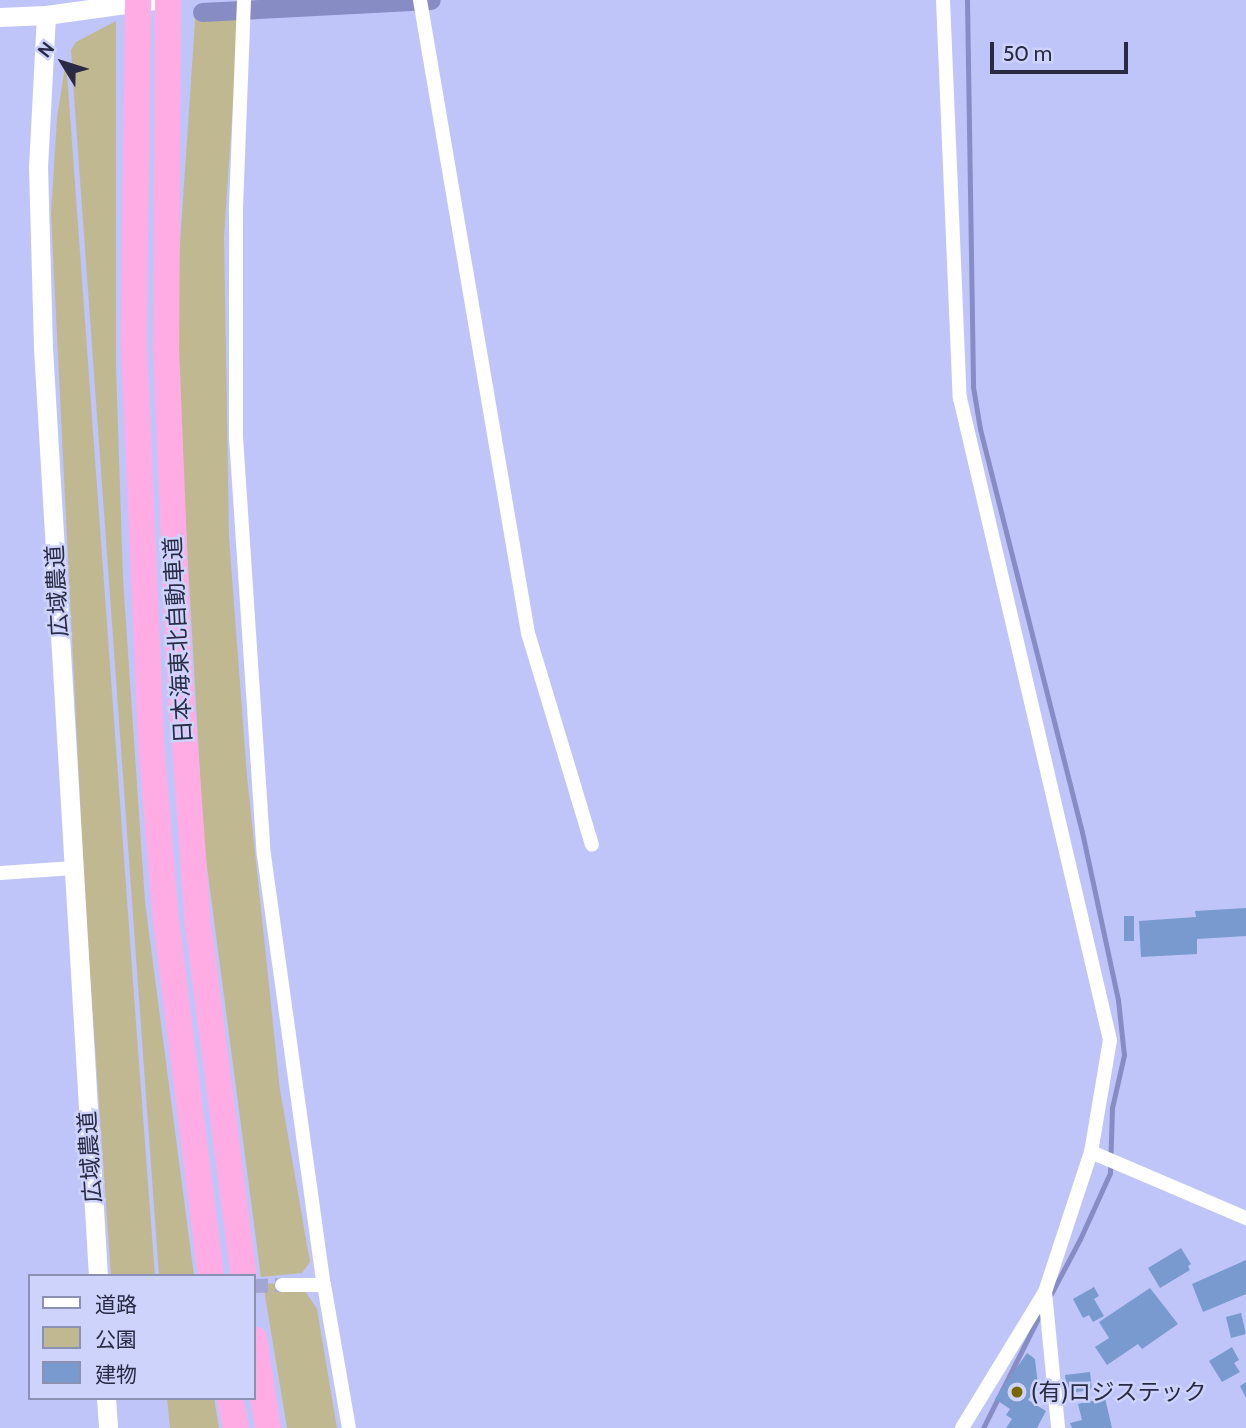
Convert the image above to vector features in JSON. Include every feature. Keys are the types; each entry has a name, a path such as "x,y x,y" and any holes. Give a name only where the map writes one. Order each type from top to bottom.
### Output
{"highway":[{"name":"日本海東北自動車道","path":"138,0 135,53 134,346 152,754 166,920 211,1274"},
{"name":"日本海東北自動車道","path":"168,0 175,50 166,88 166,346 180,679 198,924 244,1274"},
{"path":"175,50 184,0"},
{"path":"256,1352 268,1428"},
{"path":"230,1400 236,1428"}],"street":[{"path":"0,17 46,15 154,0"},
{"path":"244,0 236,211 236,437 264,855 324,1285 349,1428"},
{"path":"419,0 528,634 592,845"},
{"path":"943,0 960,398 1110,1040 1091,1152 1045,1292 962,1428"},
{"name":"広域農道","path":"46,15 38,167 43,348 98,1274"},
{"path":"0,873 74,868"},
{"path":"1091,1152 1246,1218"},
{"path":"282,1285 324,1285"},
{"path":"1045,1292 1058,1428"},
{"path":"106,1400 108,1428"}],"green space":[{"path":"226,2 233,4 238,12 224,237 229,538 247,776 280,1090 310,1262 302,1273 261,1277 204,844 179,405 178,273 196,7"},
{"path":"116,21 116,367 123,579 145,902 194,1274 159,1274 71,50 76,42"},
{"path":"66,60 155,1274 111,1274 85,901 51,214 57,118"},
{"path":"282,1283 284,1292 305,1291 317,1309 337,1428 287,1428 263,1284"},
{"path":"167,1400 214,1400 219,1428 170,1428"}],"building":[{"path":"1246,908 1246,936 1197,939 1197,954 1141,957 1139,921 1196,917 1195,911"},
{"path":"1124,916 1134,916 1134,941 1124,941"},
{"path":"1181,1248 1191,1264 1188,1266 1190,1270 1160,1288 1148,1268"},
{"path":"1246,1260 1246,1294 1203,1312 1192,1284"},
{"path":"1094,1287 1099,1296 1094,1299 1104,1316 1093,1322 1089,1315 1083,1318 1073,1299"},
{"path":"1150,1288 1178,1324 1142,1349 1138,1344 1107,1365 1095,1347 1109,1338 1099,1322"},
{"path":"1241,1313 1246,1334 1231,1338 1226,1317"},
{"path":"1232,1347 1239,1360 1234,1363 1240,1372 1222,1382 1209,1361"},
{"name":"(有)ロジステック","path":"1027,1353 1035,1359 1038,1385 1028,1400 1046,1411 1037,1428 1006,1428 1012,1419 1006,1415 1010,1409 995,1399"},
{"path":"1090,1372 1092,1390 1067,1393 1065,1375"},
{"path":"1246,1382 1246,1398 1240,1386"},
{"path":"1105,1398 1112,1428 1072,1428 1070,1423 1082,1420 1078,1404"}],"waterway":[{"path":"202,12 431,0"},
{"path":"967,0 973,387 980,429 1082,832 1118,1000 1124,1055 1112,1108 1110,1173 1051,1294"},
{"path":"983,1428 1041,1312"}],"tunnel":[{"path":"256,1286 282,1285"}],"place":[{"name":"(有)ロジステック","path":"1017,1392"}]}
